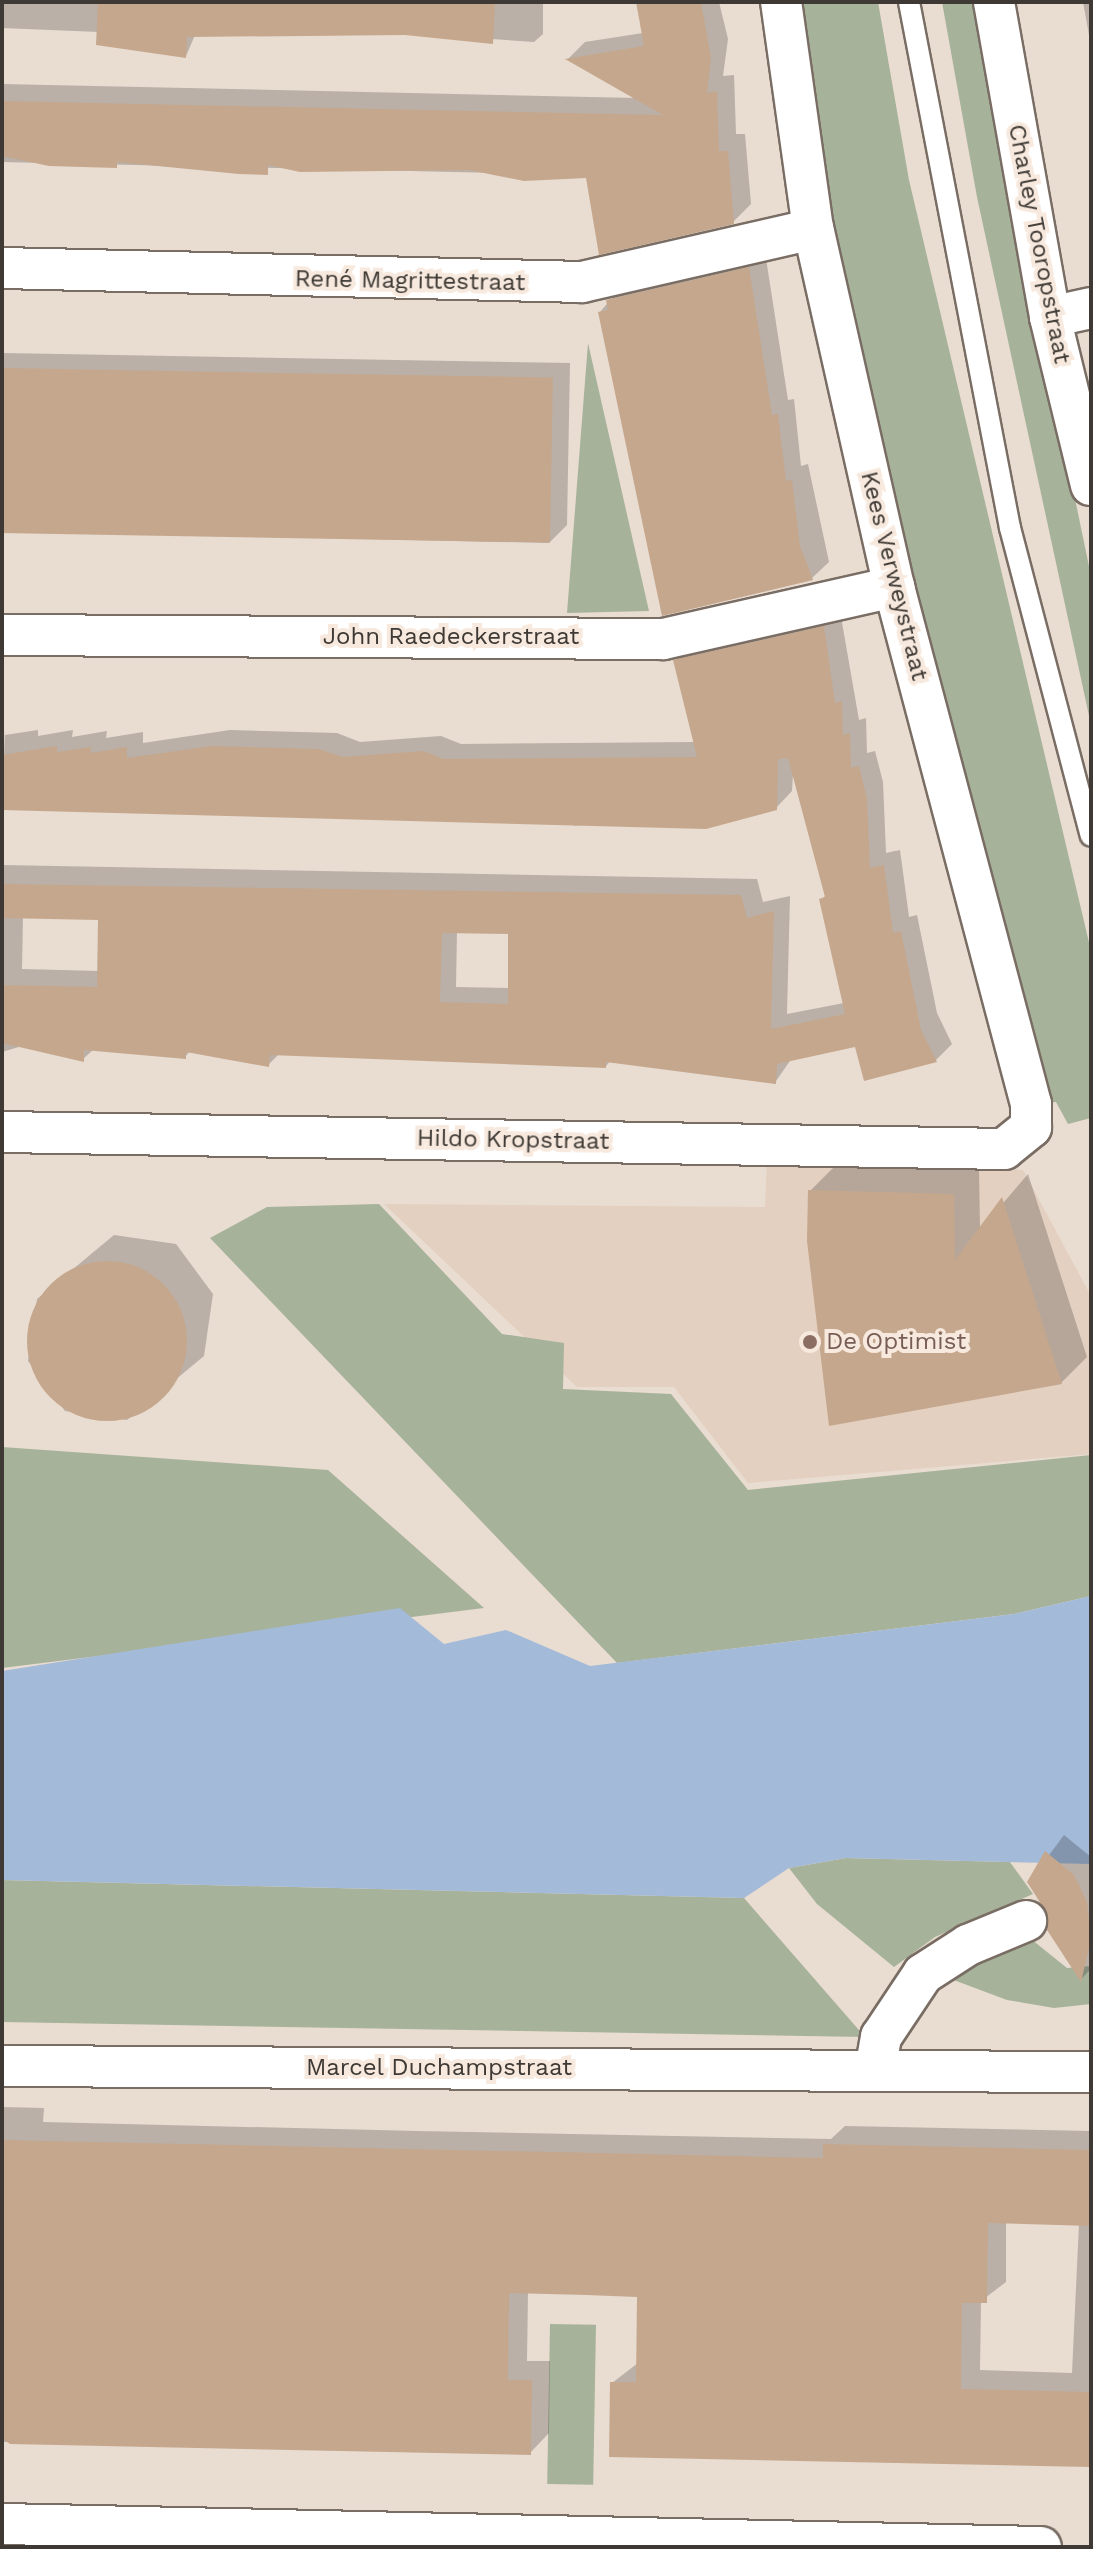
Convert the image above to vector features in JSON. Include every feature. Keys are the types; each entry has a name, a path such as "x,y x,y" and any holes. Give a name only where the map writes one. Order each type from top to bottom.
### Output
{"street":[{"name":"Kees Verweystraat","path":"781,2 813,229 894,587 1031,1104 1031,1127 1021,1139"},
{"name":"Charley Tooropstraat","path":"994,2 1050,317 1091,485"},
{"name":"René Magrittestraat","path":"2,268 582,282 813,229"},
{"path":"1050,317 1091,308"},
{"name":"John Raedeckerstraat","path":"2,635 663,639 894,587"},
{"name":"Hildo Kropstraat","path":"2,1132 1004,1149 1021,1139"},
{"path":"875,2071 881,2037 923,1974 1026,1921"},
{"name":"Marcel Duchampstraat","path":"2,2066 1091,2072"},
{"path":"2,2524 1041,2547"}],"lane":[{"path":"909,2 1010,528 1091,836"}],"shaded area":[{"name":"De Optimist","path":"767,1160 1023,1170 1091,1296 1091,1454 748,1483 674,1387 577,1387 384,1204 765,1207"}],"green space":[{"path":"790,2 878,2 909,180 1091,951 1091,1118 1068,1124 1056,1102 1045,1103 831,250"},
{"path":"942,2 972,2 1091,576 1091,725 977,197"},
{"path":"588,343 649,611 567,613"},
{"path":"379,1204 502,1334 564,1343 563,1389 671,1394 748,1490 1091,1455 1091,1596 1014,1614 617,1663 210,1238 267,1207"},
{"path":"2,1447 328,1470 484,1608 2,1668"},
{"path":"846,1858 1010,1862 1033,1894 935,1937 894,1967 817,1904 789,1868"},
{"path":"2,1880 744,1898 865,2037 2,2022"},
{"path":"1026,1935 1067,1968 1091,1966 1091,2004 1054,2008 1007,2000 943,1976"},
{"path":"550,2324 596,2325 593,2485 547,2484"}],"water":[{"path":"1091,1596 1091,1864 846,1858 789,1868 744,1898 2,1880 2,1671 400,1608 444,1644 506,1630 590,1666 1014,1614"}],"building":[{"path":"98,2 495,2 493,44 405,35 187,37 186,58 96,45"},
{"path":"636,2 701,2 711,58 707,93 717,91 719,151 728,151 734,224 599,255 586,178 524,181 469,170 300,172 268,165 268,175 239,174 117,162 117,168 49,166 2,156 2,101 663,115 565,59 644,46"},
{"path":"749,267 772,415 778,414 786,481 792,480 800,546 813,580 662,616 598,312 608,310 606,300"},
{"path":"2,368 553,378 550,543 2,533"},
{"path":"824,626 835,703 842,701 843,735 850,733 851,768 859,766 867,799 870,868 884,865 893,933 901,931 921,1030 937,1062 864,1081 855,1047 777,1064 776,1084 606,1062 606,1068 270,1055 269,1067 186,1052 186,1059 84,1050 84,1062 2,1043 2,985 97,987 98,920 2,918 2,884 741,895 747,918 774,911 771,1029 845,1014 819,899 825,897 788,758 778,759 777,810 706,829 2,810 2,755 57,746 57,752 91,747 91,753 127,747 127,758 212,746 319,749 342,757 424,751 443,759 697,757 673,660","holes":["442,933 508,934 508,1004 440,1002"]},
{"path":"808,1190 954,1194 955,1260 1002,1197 1062,1384 829,1426 807,1241"},
{"path":"107,1261 137,1268 163,1285 180,1311 187,1341 180,1371 163,1397 137,1414 107,1421 77,1414 51,1397 34,1371 27,1341 34,1311 51,1285 77,1268"},
{"path":"1045,1851 1074,1875 1087,1902 1091,1939 1081,1982 1047,1930 1047,1913 1027,1882"},
{"path":"2,2140 823,2158 823,2144 1091,2150 1091,2226 988,2223 987,2303 962,2303 961,2389 1091,2392 1090,2467 609,2457 610,2382 636,2382 637,2297 509,2293 508,2380 532,2380 531,2455 10,2444 2,2438"}],"place":[{"name":"De Optimist","path":"810,1342"}]}
